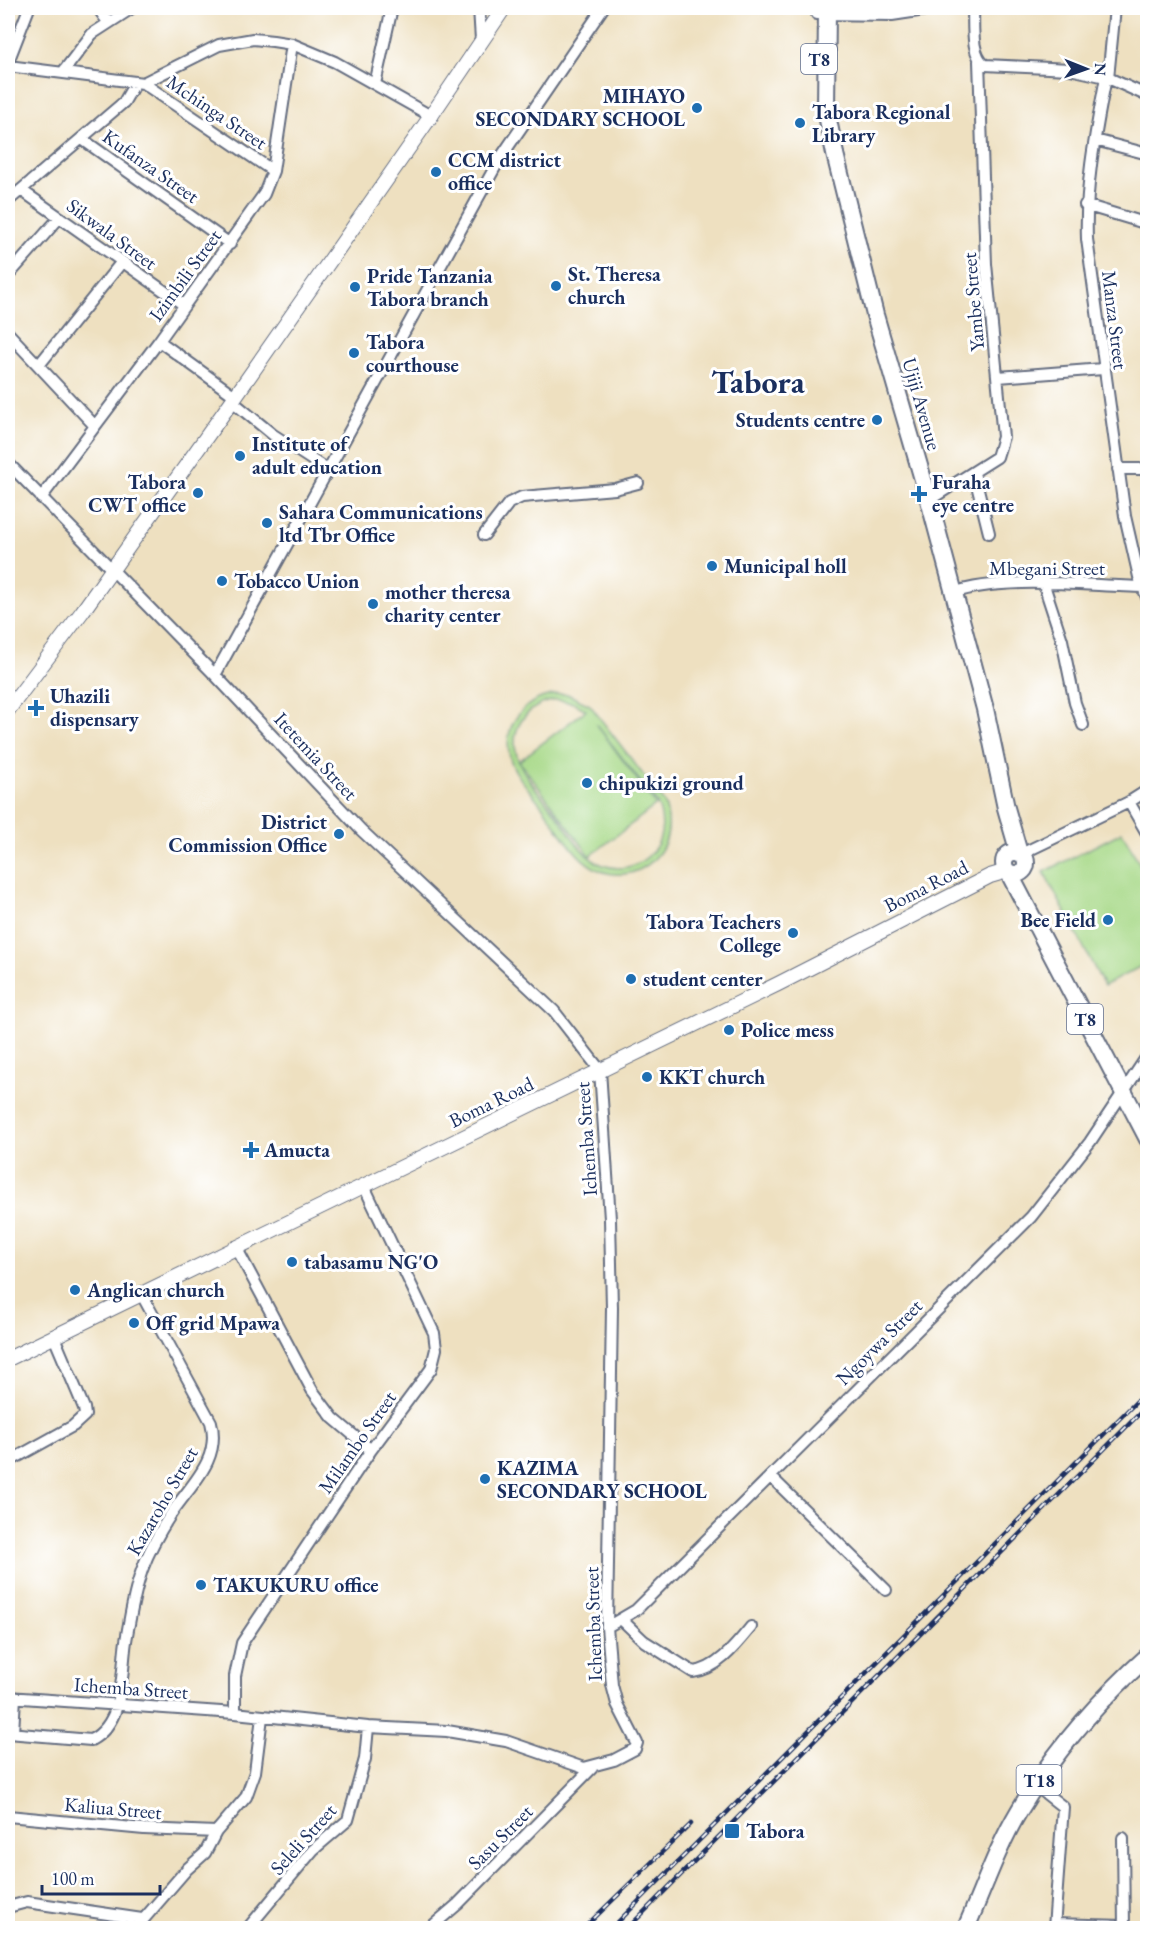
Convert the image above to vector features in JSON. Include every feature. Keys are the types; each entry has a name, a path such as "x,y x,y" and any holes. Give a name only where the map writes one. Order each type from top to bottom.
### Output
{"highway":[{"name":"Ujiji Avenue","path":"822,11 826,110 875,315 929,500 952,593 985,709 1006,808 1014,862"},
{"name":"T8","path":"1014,862 1023,898 1148,1139"},
{"name":"T18","path":"966,1929 1007,1834 1035,1785 1076,1729 1148,1656"}],"main road":[{"path":"8,710 234,398 504,8"},
{"name":"Boma Road","path":"8,1359 778,984 1014,862"}],"street":[{"path":"29,8 8,64 139,83"},
{"path":"98,8 108,22"},
{"path":"63,72 84,42 108,22 132,8"},
{"path":"375,84 392,8"},
{"path":"479,8 481,40"},
{"path":"215,675 499,160 603,8"},
{"path":"822,11 892,15 900,10 938,8"},
{"name":"Yambe Street","path":"929,500 997,457 1002,448 1003,437 986,264 979,61 974,40 973,8"},
{"name":"Manza Street","path":"1115,8 1107,78 1086,205 1088,251 1125,516 1148,600"},
{"path":"8,201 124,102 139,83 219,45 239,40 252,39 292,44 335,62 431,116"},
{"name":"Izimbili Street","path":"41,498 159,341 264,194 273,171 292,44"},
{"path":"979,61 996,66 1056,67 1107,78 1148,96"},
{"name":"Mchinga Street","path":"139,83 273,171"},
{"name":"Kufanza Street","path":"81,139 230,244"},
{"path":"1095,140 1148,154"},
{"name":"Sikwala Street","path":"21,190 184,305"},
{"path":"1086,205 1148,224"},
{"path":"8,276 59,218"},
{"path":"39,365 121,262"},
{"path":"8,333 94,426"},
{"path":"159,341 234,398 272,434 329,471"},
{"path":"998,376 1103,369"},
{"name":"Itetemia Street","path":"8,462 215,675 361,830 554,1011 600,1070"},
{"path":"1118,469 1148,468"},
{"path":"974,472 989,533"},
{"path":"484,536 509,504 522,497 615,489 638,483"},
{"name":"Mbegani Street","path":"952,593 969,587 999,584 1143,587"},
{"path":"1044,585 1062,640 1075,703 1083,725"},
{"path":"1014,862 1148,790"},
{"path":"1128,802 1148,835"},
{"name":"Ngoywa Street","path":"607,1627 636,1610 1031,1216 1124,1095 1148,1055"},
{"name":"Ichemba Street","path":"11,1697 235,1713 368,1727 447,1731 506,1741 572,1765 592,1768 614,1760 637,1746 635,1736 617,1704 612,1684 607,1627 612,1308 610,1219 600,1070"},
{"name":"Milambo Street","path":"235,1713 234,1676 242,1643 371,1450 431,1369 436,1349 434,1333 364,1186"},
{"path":"236,1247 312,1390 333,1418 371,1450"},
{"name":"Kazaroho Street","path":"117,1706 136,1589 143,1568 162,1528 201,1475 213,1451 215,1437 211,1422 142,1295"},
{"path":"8,1462 73,1426 85,1415 54,1336"},
{"path":"771,1477 886,1590"},
{"path":"622,1620 644,1641 693,1672 705,1668 728,1653 752,1628"},
{"path":"11,1697 10,1733 91,1740 99,1736 117,1706"},
{"path":"8,1907 27,1902 139,1924 205,1853 216,1832 241,1804 251,1785 262,1717"},
{"name":"Seleli Street","path":"248,1929 313,1850 348,1820 365,1759 368,1727"},
{"name":"Sasu Street","path":"430,1929 458,1904 592,1768"},
{"path":"1035,1785 1060,1802 1063,1807 1054,1926 1124,1927 1123,1838"},
{"name":"Kaliua Street","path":"8,1816 144,1829 216,1832"}],"green space":[{"name":"chipukizi ground","path":"567,694 590,705 664,802 668,817 668,831 664,845 655,858 641,869 623,874 609,873 585,862 519,777 512,764 508,744 514,721 531,703 554,695","holes":["557,700 574,703 586,710 519,761 515,746 516,733 522,720 533,708","596,724 657,803 659,809 662,828 657,846 637,864 624,868 610,867 589,857 531,782 519,761 590,856 656,805"]},
{"name":"Bee Field","path":"1122,832 1147,877 1147,963 1104,986 1044,872"}],"railway":[{"path":"612,1928 1148,1390"},
{"path":"628,1928 1148,1405"},
{"path":"584,1928 691,1824"}],"place":[{"name":"MIHAYO SECONDARY SCHOOL","path":"697,108"},
{"name":"Tabora Regional Library","path":"800,123"},
{"name":"CCM district office","path":"436,172"},
{"name":"St. Theresa church","path":"556,286"},
{"name":"Pride Tanzania Tabora branch","path":"355,287"},
{"name":"Tabora courthouse","path":"354,353"},
{"name":"Students centre","path":"877,420"},
{"name":"Institute of adult education","path":"240,456"},
{"name":"Tabora CWT office","path":"198,493"},
{"name":"Furaha eye centre","path":"919,494"},
{"name":"Sahara Communications ltd Tbr Office","path":"267,523"},
{"name":"Municipal holl","path":"712,566"},
{"name":"Tobacco Union","path":"222,581"},
{"name":"mother theresa charity center","path":"373,604"},
{"name":"Uhazili dispensary","path":"36,708"},
{"name":"chipukizi ground","path":"587,783"},
{"name":"District Commission Office","path":"339,834"},
{"name":"Bee Field","path":"1108,920"},
{"name":"Tabora Teachers College","path":"793,933"},
{"name":"student center","path":"631,979"},
{"name":"Police mess","path":"729,1030"},
{"name":"KKT church","path":"647,1077"},
{"name":"Amucta","path":"251,1150"},
{"name":"tabasamu NG'O","path":"292,1262"},
{"name":"Anglican church","path":"75,1290"},
{"name":"Off grid Mpawa","path":"134,1323"},
{"name":"KAZIMA SECONDARY SCHOOL","path":"485,1479"},
{"name":"TAKUKURU office","path":"201,1585"},
{"name":"Tabora","path":"732,1831"}],"district":[{"name":"Tabora","path":"758,382"}]}
